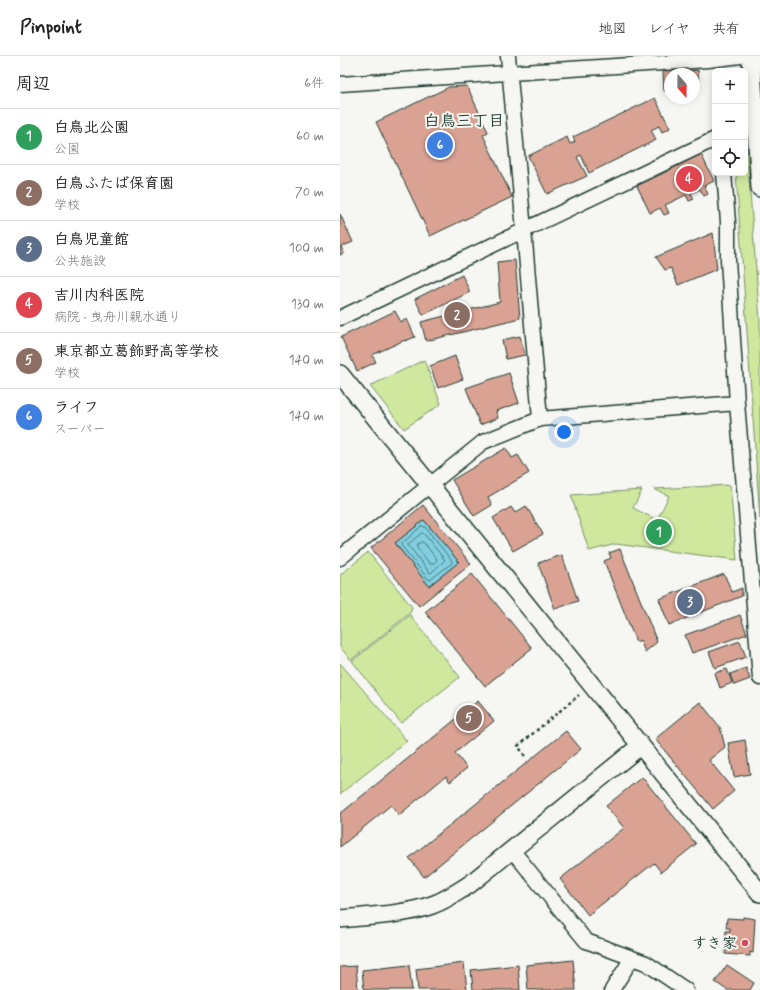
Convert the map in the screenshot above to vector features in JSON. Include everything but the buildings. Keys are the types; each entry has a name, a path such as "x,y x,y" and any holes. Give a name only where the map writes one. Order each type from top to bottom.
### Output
{"street":[{"path":"508,56 540,419"},
{"path":"340,84 715,62 750,56 760,188"},
{"path":"340,318 713,140"},
{"path":"724,176 737,403 760,678"},
{"path":"340,374 760,894"},
{"path":"340,558 483,442 540,419 737,403"},
{"path":"340,918 415,910 446,899 465,888 640,746"},
{"path":"512,850 586,941 646,963 686,990"},
{"path":"612,990 632,958"}],"path":[{"path":"525,756 518,746 585,691"}],"green space":[{"path":"748,167 760,321 760,519 736,176 748,176"},
{"path":"424,360 441,404 404,429 370,386"},
{"path":"730,485 737,560 616,544 589,551 571,495 642,490 633,508 657,520 669,496 654,489"},
{"path":"368,552 412,607 410,613 351,660 340,647 340,575"},
{"path":"410,615 460,677 401,723 352,661"},
{"path":"340,663 407,741 340,794"}],"water":[{"path":"424,520 459,562 429,586 395,543"}],"place":[{"name":"ライフ","path":"440,145"},
{"name":"吉川内科医院","path":"689,179"},
{"name":"白鳥ふたば保育園","path":"457,315"},
{"name":"白鳥北公園","path":"659,532"},
{"name":"白鳥児童館","path":"690,602"},
{"name":"東京都立葛飾野高等学校","path":"469,718"},
{"name":"すき家","path":"745,943"}],"district":[{"name":"白鳥三丁目","path":"464,120"}]}
